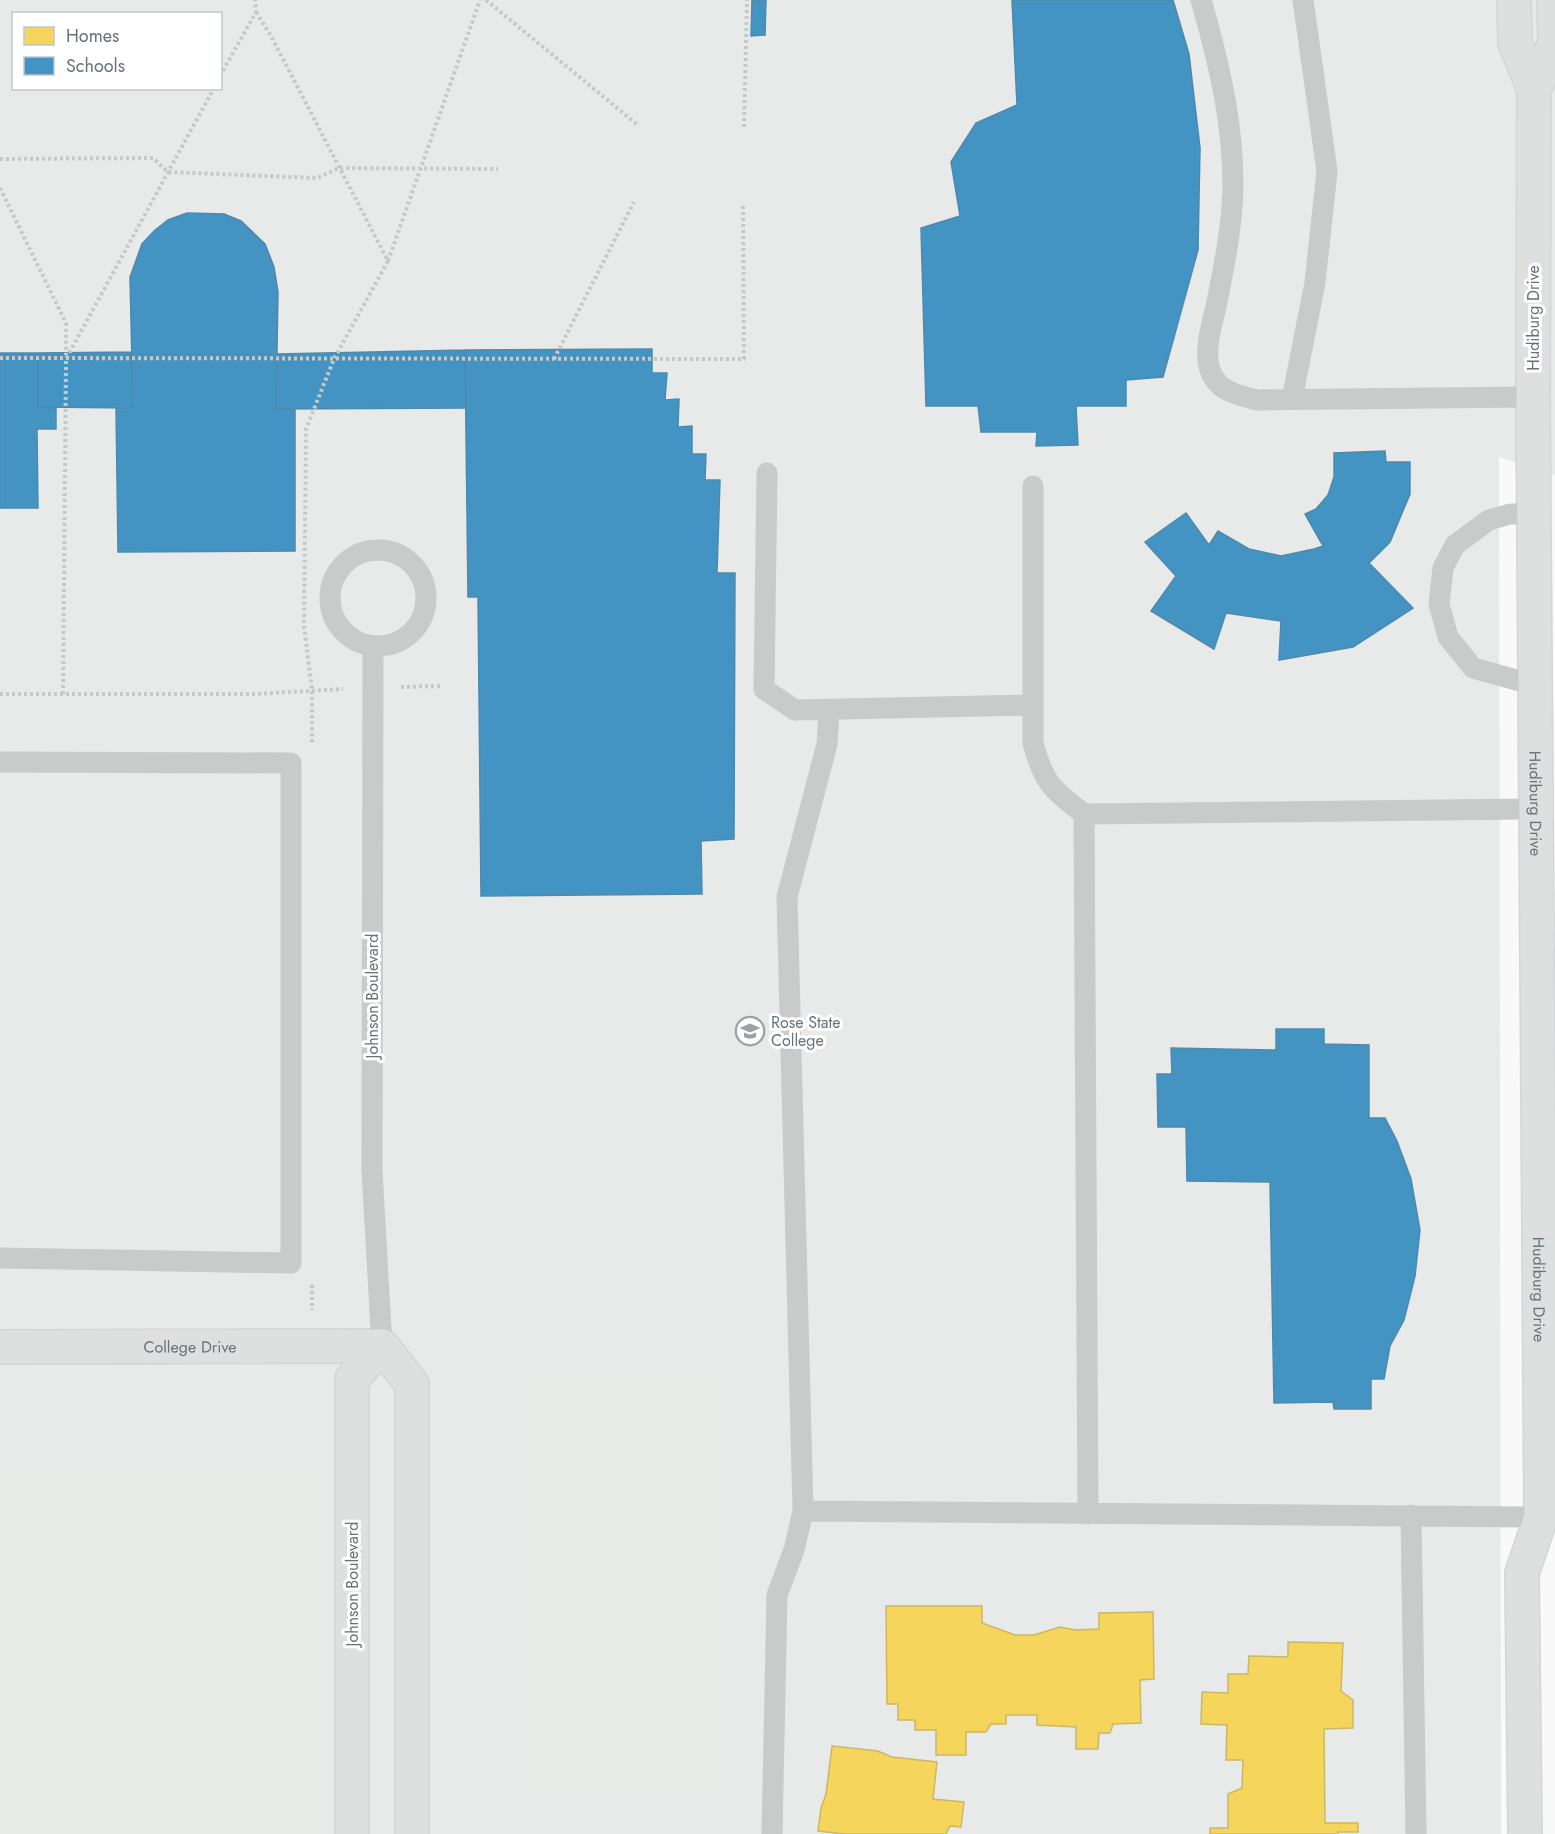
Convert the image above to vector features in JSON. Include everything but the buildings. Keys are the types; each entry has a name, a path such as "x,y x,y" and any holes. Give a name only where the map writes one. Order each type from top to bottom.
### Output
{"street":[{"name":"Hudiburg Drive","path":"1514,0 1515,42 1534,90 1533,397 1541,1517 1522,1574 1524,1834"},
{"name":"Hudiburg Drive","path":"1534,90 1555,43 1554,0"},
{"name":"College Drive","path":"0,1347 382,1346"},
{"name":"Johnson Boulevard","path":"352,1834 352,1379 382,1346"},
{"path":"382,1346 412,1384 412,1834"},
{"name":"Hudiburg Drive","path":"1541,1517 1555,1554"}],"lane":[{"path":"1201,0 1224,96 1232,153 1232,207 1223,269 1208,341 1208,362 1215,382 1234,394 1257,400 1533,397"},
{"path":"1292,399 1315,283 1327,171 1303,0"},
{"path":"767,473 764,689 795,710 1033,705"},
{"path":"1033,486 1033,743 1040,769 1054,790 1084,814 1536,809"},
{"path":"1534,514 1510,514 1489,520 1455,545 1443,568 1439,604 1448,637 1473,668 1535,685"},
{"path":"379,550 394,553 408,560 418,572 424,586 426,601 423,616 415,629 403,639 389,645 373,646 357,642 344,632 334,619 330,603 331,587 337,572 348,560 363,552 379,550"},
{"name":"Johnson Boulevard","path":"373,646 372,1171 382,1346"},
{"path":"772,1834 777,1595 794,1550 803,1511 787,897 827,744 829,710"},
{"path":"0,762 291,763 291,1263 0,1258"},
{"path":"1084,814 1088,1514"},
{"path":"803,1511 1541,1517"},
{"path":"1411,1515 1416,1834"}],"path":[{"path":"255,0 256,12 271,36 388,261"},
{"path":"334,358 388,261 480,0"},
{"path":"486,0 639,126"},
{"path":"744,127 747,0"},
{"path":"222,72 256,12"},
{"path":"66,358 213,90"},
{"path":"0,159 153,158 168,172 317,178 339,168 498,169"},
{"path":"0,188 66,323 63,694"},
{"path":"554,359 634,202"},
{"path":"0,358 744,359 743,203"},
{"path":"0,694 255,694 442,686"}],"shaded area":[{"name":"Rose State College","path":"0,0 1555,0 1555,475 1499,457 1501,1834 0,1834"},
{"path":"529,1377 716,1377 717,1785 529,1785"},
{"path":"0,1469 323,1470 327,1834 0,1834"}],"place":[{"name":"Rose State College","path":"750,1031"}]}
